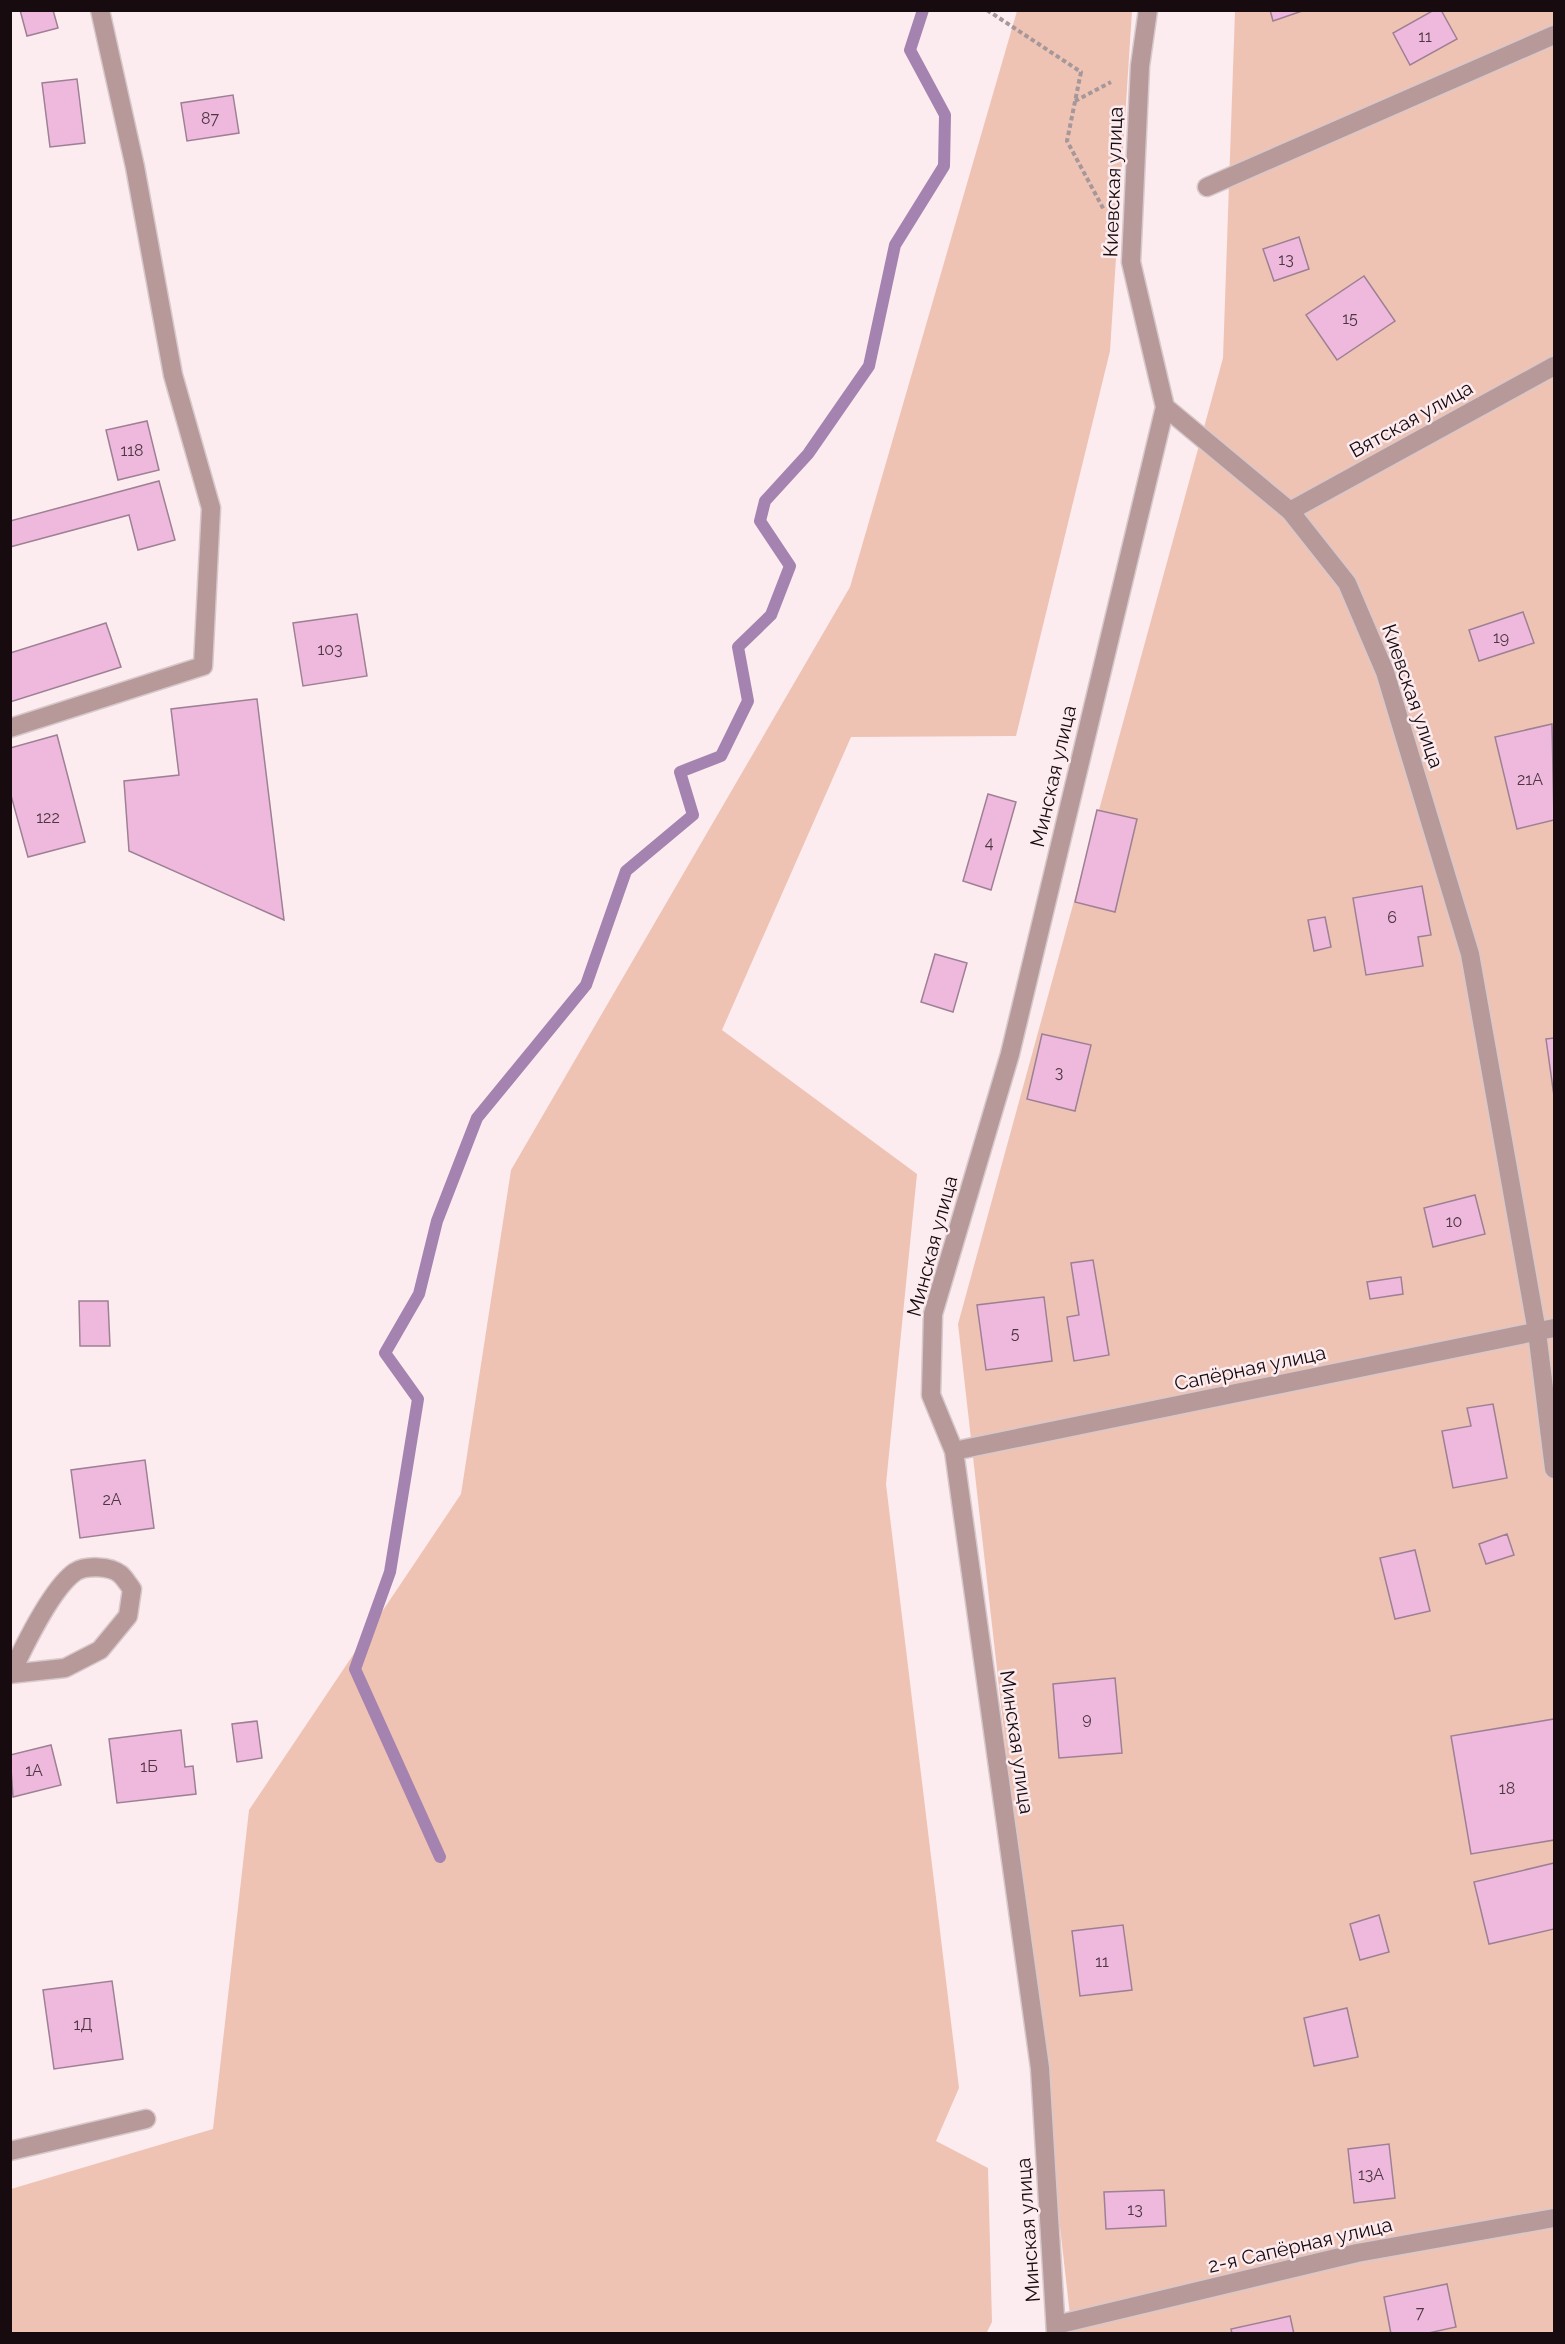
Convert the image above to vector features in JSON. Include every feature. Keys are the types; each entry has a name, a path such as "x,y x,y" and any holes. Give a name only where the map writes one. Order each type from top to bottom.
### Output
{"street":[{"path":"10,728 203,666 211,508 172,375 135,167 100,10"},
{"name":"Киевская улица","path":"1148,10 1140,66 1131,262 1165,407 1290,511 1347,583 1385,672 1470,954 1546,1330 1554,1469"},
{"path":"1207,187 1554,35"},
{"name":"Вятская улица","path":"1290,511 1554,366"},
{"name":"Минская улица","path":"1056,2329 1040,2068 954,1451 931,1395 933,1314 1010,1054 1165,407"},
{"name":"Сапёрная улица","path":"954,1451 1546,1330"},
{"path":"99,1567 119,1573 132,1588 128,1616 100,1650 65,1668 11,1674 35,1626 52,1599 76,1572 99,1567"},
{"path":"10,2151 146,2119"},
{"name":"2-я Сапёрная улица","path":"1056,2329 1357,2253 1554,2218"}],"path":[{"path":"987,10 1081,72 1067,141 1104,212"}],"shaded area":[{"path":"1017,11 1132,11 1110,351 1016,736 851,737 722,1030 917,1174 886,1484 959,2088 936,2141 988,2168 992,2322 986,2334 11,2333 11,2189 213,2129 249,1810 461,1494 511,1170 850,587"},
{"path":"1235,11 1554,11 1554,2333 1072,2333 958,1324 1223,358"}],"building":[{"path":"20,10 53,10 58,28 27,36"},
{"path":"1270,10 1305,10 1273,21"},
{"path":"1434,10 1441,10 1457,39 1410,65 1393,33"},
{"path":"77,79 85,143 50,147 42,83"},
{"path":"233,95 239,133 187,141 181,103"},
{"path":"1299,237 1309,269 1274,281 1263,249"},
{"path":"1364,276 1395,321 1337,360 1306,315"},
{"path":"147,421 159,470 118,480 106,430"},
{"path":"159,481 175,540 138,550 129,515 10,547 10,521"},
{"path":"1523,612 1534,643 1479,661 1469,630"},
{"path":"357,614 367,676 303,686 293,623"},
{"path":"106,623 121,667 10,702 10,653"},
{"path":"257,699 284,920 129,851 124,781 179,775 171,709"},
{"path":"1552,724 1554,820 1517,829 1495,737"},
{"path":"57,735 85,842 28,857 10,792 10,748"},
{"path":"988,794 1016,802 991,890 963,881"},
{"path":"1097,810 1137,819 1115,912 1075,902"},
{"path":"1422,886 1431,935 1418,937 1423,966 1366,975 1353,898"},
{"path":"1325,917 1331,947 1314,951 1308,920"},
{"path":"935,954 967,963 953,1012 921,1002"},
{"path":"1042,1034 1091,1045 1075,1111 1027,1099"},
{"path":"1554,1038 1554,1096 1546,1039"},
{"path":"1475,1195 1485,1234 1433,1247 1424,1208"},
{"path":"1093,1260 1109,1355 1074,1361 1067,1317 1079,1315 1071,1263"},
{"path":"1401,1277 1403,1294 1370,1299 1367,1282"},
{"path":"1044,1297 1052,1361 986,1370 977,1305"},
{"path":"79,1301 108,1301 110,1346 80,1346"},
{"path":"1493,1404 1507,1478 1453,1488 1442,1431 1471,1426 1467,1408"},
{"path":"145,1460 154,1528 80,1538 71,1470"},
{"path":"1507,1534 1514,1555 1486,1564 1479,1544"},
{"path":"1415,1550 1430,1611 1395,1619 1380,1558"},
{"path":"1115,1678 1122,1753 1059,1758 1053,1684"},
{"path":"1554,1719 1554,1840 1471,1854 1451,1736"},
{"path":"257,1721 262,1758 237,1762 232,1724"},
{"path":"181,1730 185,1767 193,1766 196,1794 117,1803 109,1739"},
{"path":"51,1745 61,1785 13,1797 10,1755"},
{"path":"1554,1863 1554,1929 1489,1944 1474,1882"},
{"path":"1379,1915 1389,1952 1360,1960 1350,1924"},
{"path":"1123,1925 1132,1990 1080,1996 1072,1931"},
{"path":"112,1981 123,2059 54,2069 43,1990"},
{"path":"1347,2008 1358,2057 1314,2066 1304,2018"},
{"path":"1389,2144 1395,2198 1354,2203 1348,2149"},
{"path":"1164,2190 1166,2226 1106,2229 1104,2192"},
{"path":"1447,2284 1456,2327 1424,2334 1391,2334 1384,2297"},
{"path":"1290,2316 1294,2334 1232,2334 1231,2329"}],"waterway":[{"path":"440,1857 355,1669 390,1572 418,1399 385,1353 419,1294 437,1221 477,1118 586,985 626,871 693,815 680,772 721,756 748,701 738,647 771,615 790,566 760,521 765,501 808,454 869,366 895,245 944,166 945,115 910,50 923,10"}]}
